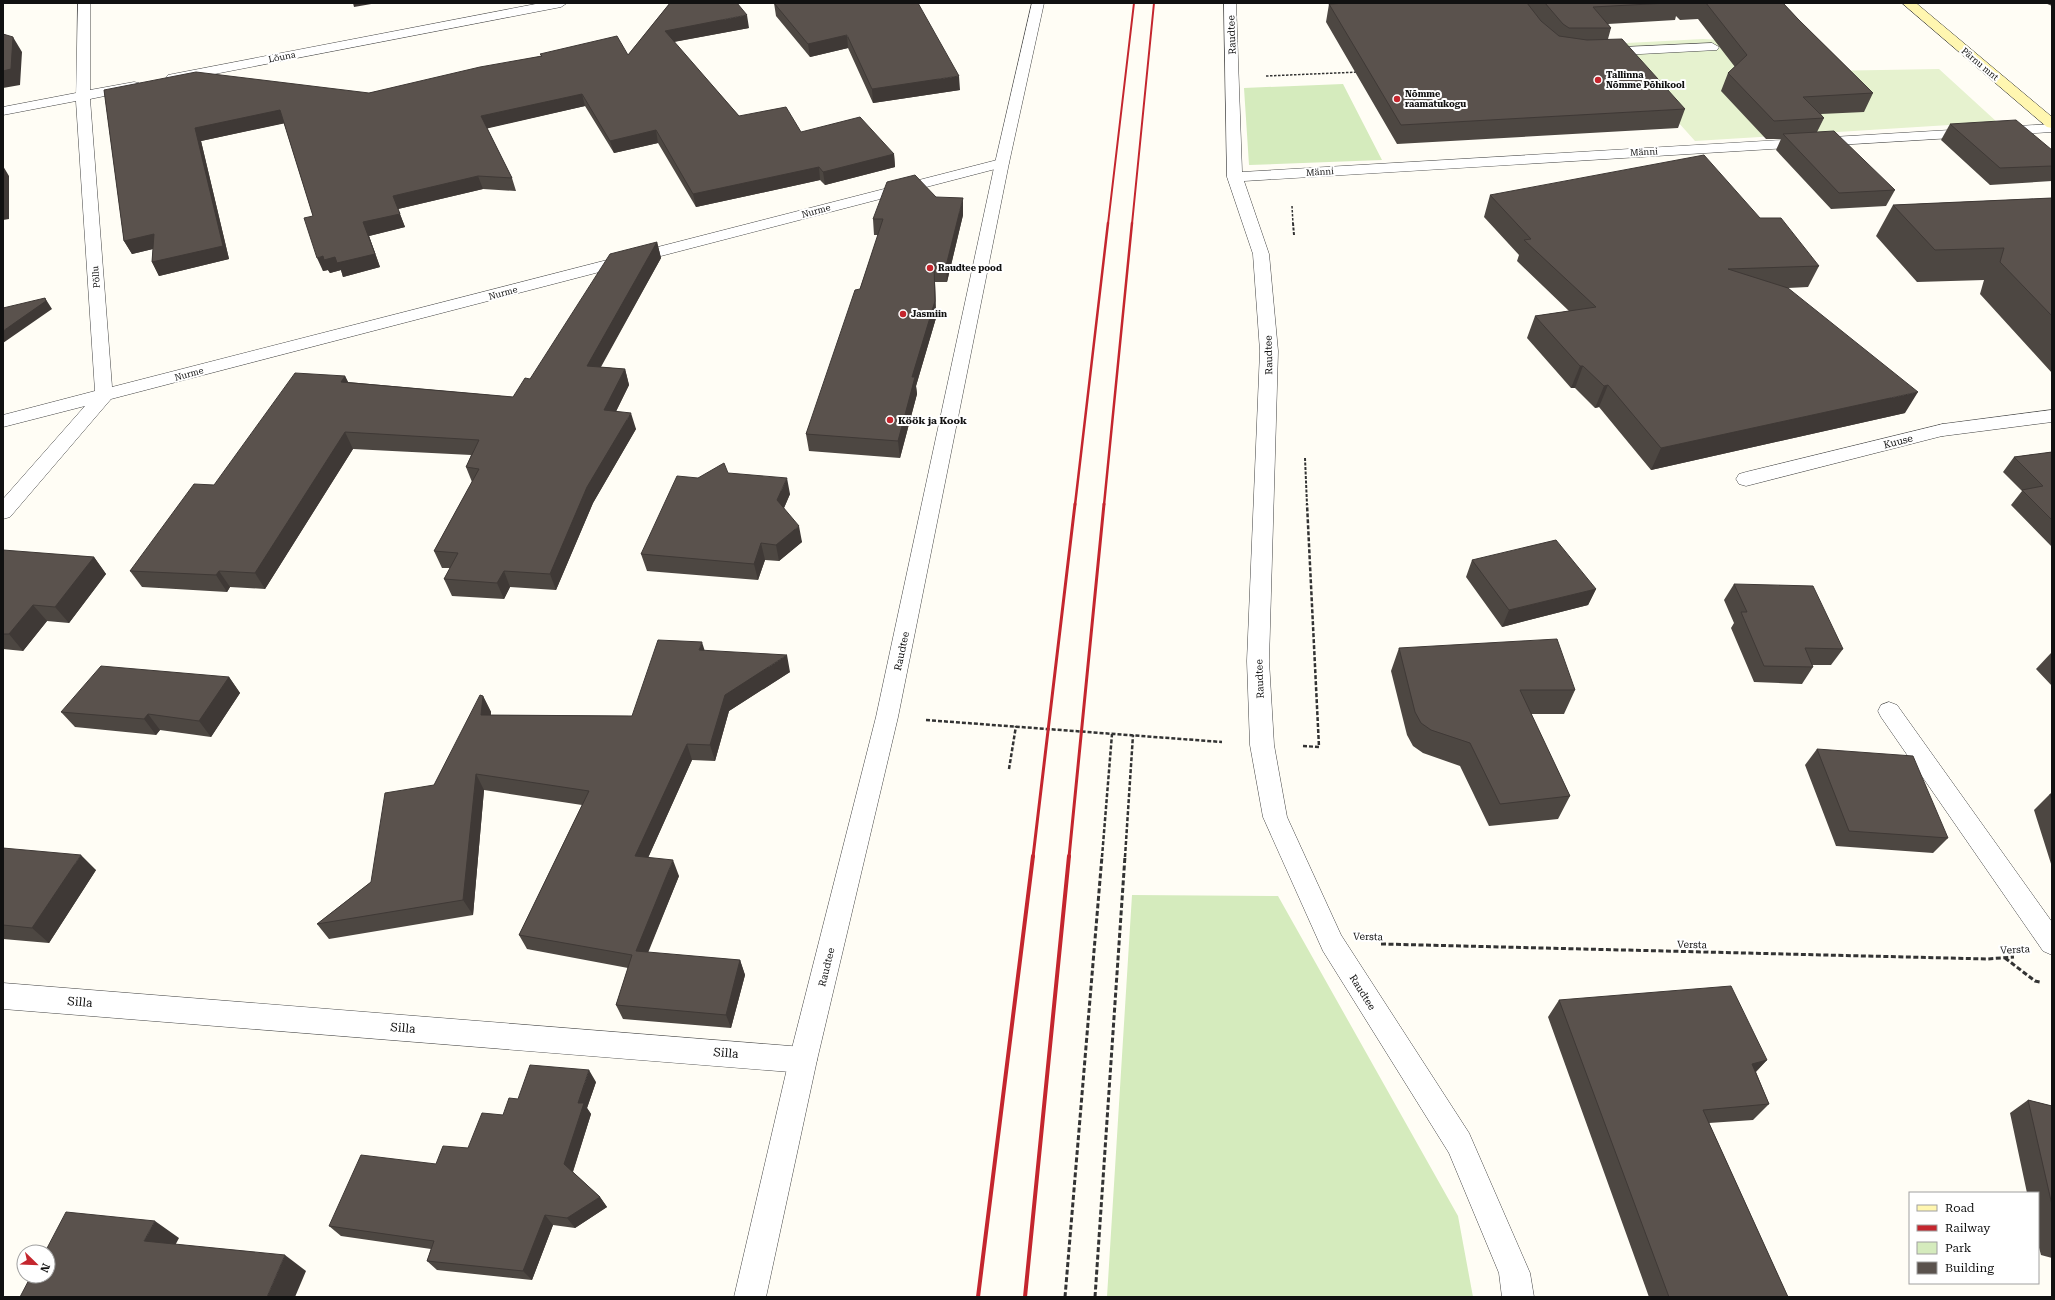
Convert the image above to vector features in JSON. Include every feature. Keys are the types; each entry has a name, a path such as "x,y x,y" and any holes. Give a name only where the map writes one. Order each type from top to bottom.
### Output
{"main road":[{"name":"Pärnu mnt","path":"1908,3 2052,124"}],"street":[{"name":"Põllu","path":"84,3 83,96 104,396"},
{"name":"Lõuna","path":"162,80 561,3"},
{"name":"Raudtee","path":"750,1297 802,1060 887,717 1002,163 1038,3"},
{"name":"Raudtee","path":"1230,3 1235,177 1261,254 1270,351 1258,661 1262,745 1275,818 1332,943 1459,1143 1514,1273 1518,1297"},
{"path":"1587,52 1712,47"},
{"path":"3,111 146,83"},
{"name":"Männi","path":"1235,177 2052,128"},
{"name":"Nurme","path":"3,421 1002,163"},
{"path":"3,512 104,396"},
{"name":"Kuuse","path":"1746,479 1943,430 2052,416"},
{"path":"1889,711 2052,943"},
{"name":"Silla","path":"3,996 802,1060"}],"path":[{"path":"1232,78 1364,72"},
{"path":"1291,174 1294,237"},
{"path":"887,717 1262,745 1319,746 1304,452"},
{"path":"1009,769 1016,726"},
{"path":"1064,1297 1112,734"},
{"path":"1095,1297 1133,735"},
{"name":"Versta","path":"1332,943 1987,959 2020,957"}],"green space":[{"path":"1703,39 1757,42 1823,71 1939,69 1997,122 1695,141 1608,44"},
{"path":"1343,84 1382,160 1249,165 1244,88"},
{"path":"1132,895 1278,896 1458,1216 1473,1297 1107,1297"}],"building":[{"path":"670,3 737,3 747,15 665,31 739,116 786,107 801,132 860,117 894,154 823,172 819,167 693,194 656,130 610,141 582,94 481,116 512,178 478,176 393,196 400,214 363,222 375,254 337,263 335,257 324,260 323,256 317,258 304,218 313,216 280,110 195,128 223,246 152,262 154,234 124,241 104,90 196,72 369,93 480,67 542,56 540,54 617,36 628,55"},
{"path":"774,3 918,3 959,76 872,89 847,35 808,44"},
{"path":"1527,3 1541,21 1559,36 1587,40 1622,39 1685,109 1401,125 1329,4"},
{"path":"1545,3 1668,3 1593,7 1611,28 1569,28 1563,24"},
{"path":"1706,3 1783,3 1873,93 1803,97 1824,118 1774,121 1728,73 1747,55"},
{"path":"3,34 13,37 11,69 3,71"},
{"path":"2016,120 2052,150 2052,166 2000,168 1950,124"},
{"path":"1834,131 1895,190 1839,193 1783,134"},
{"path":"1704,155 1760,218 1781,218 1819,266 1728,269 1788,288 1918,392 1661,448 1608,385 1604,386 1583,366 1580,366 1535,316 1596,307 1524,240 1531,239 1490,195"},
{"path":"915,175 936,197 963,198 946,266 934,265 935,301 912,377 915,377 898,441 806,434 855,290 860,289 883,219 873,219 887,182"},
{"path":"2052,198 2052,316 2000,262 2004,248 1935,250 1893,205"},
{"path":"657,242 587,366 625,369 604,410 631,413 587,487 550,574 504,571 497,583 444,579 458,553 434,551 479,469 466,467 479,440 345,432 255,573 219,571 216,575 130,571 194,484 214,485 295,373 345,376 341,382 513,397 525,378 530,379 610,254"},
{"path":"45,298 46,301 3,331 3,308"},
{"path":"2052,452 2052,520 2022,490 2043,486 2014,457"},
{"path":"724,463 728,473 787,478 777,500 799,526 776,545 761,543 754,564 641,554 677,476 698,478"},
{"path":"1556,540 1596,589 1509,610 1472,560"},
{"path":"3,550 94,557 55,607 33,605 9,634 3,634"},
{"path":"1734,584 1813,586 1843,649 1805,648 1813,667 1764,666 1741,612 1747,612"},
{"path":"1557,639 1575,690 1520,690 1570,796 1500,804 1470,743 1431,730 1421,723 1415,712 1399,648"},
{"path":"658,640 702,642 699,650 787,655 725,695 710,745 687,744 635,856 673,860 636,951 740,960 726,1015 616,1005 632,955 519,935 589,791 476,774 463,900 317,924 371,882 385,793 434,785 480,695 483,696 481,715 632,716"},
{"path":"101,666 229,677 199,721 148,714 144,719 61,712"},
{"path":"1817,749 1913,756 1948,838 1849,831"},
{"path":"3,848 81,855 32,928 3,925"},
{"path":"1731,986 1767,1060 1752,1064 1769,1104 1703,1110 1788,1297 1669,1297 1559,1000"},
{"path":"530,1065 589,1070 578,1103 584,1103 564,1164 600,1197 567,1218 545,1215 523,1271 427,1261 434,1241 329,1226 361,1155 436,1164 443,1146 468,1148 482,1113 503,1115 509,1098 518,1099"},
{"path":"2028,1100 2052,1106 2052,1205"},
{"path":"66,1212 155,1221 144,1241 285,1255 267,1297 20,1297 27,1284 56,1284 56,1244 49,1244"}],"railway":[{"path":"1108,224 1134,3"},
{"path":"1132,224 1154,3"},
{"path":"1075,505 1108,223"},
{"path":"1104,505 1132,223"},
{"path":"1033,857 1075,504"},
{"path":"1069,857 1104,504"},
{"path":"978,1297 1033,856"},
{"path":"1025,1297 1069,856"}],"place":[{"name":"Tallinna Nõmme Põhikool","path":"1598,80"},
{"name":"Nõmme raamatukogu","path":"1397,99"},
{"name":"Raudtee pood","path":"930,268"},
{"name":"Jasmiin","path":"903,314"},
{"name":"Köök ja Kook","path":"890,420"}]}
